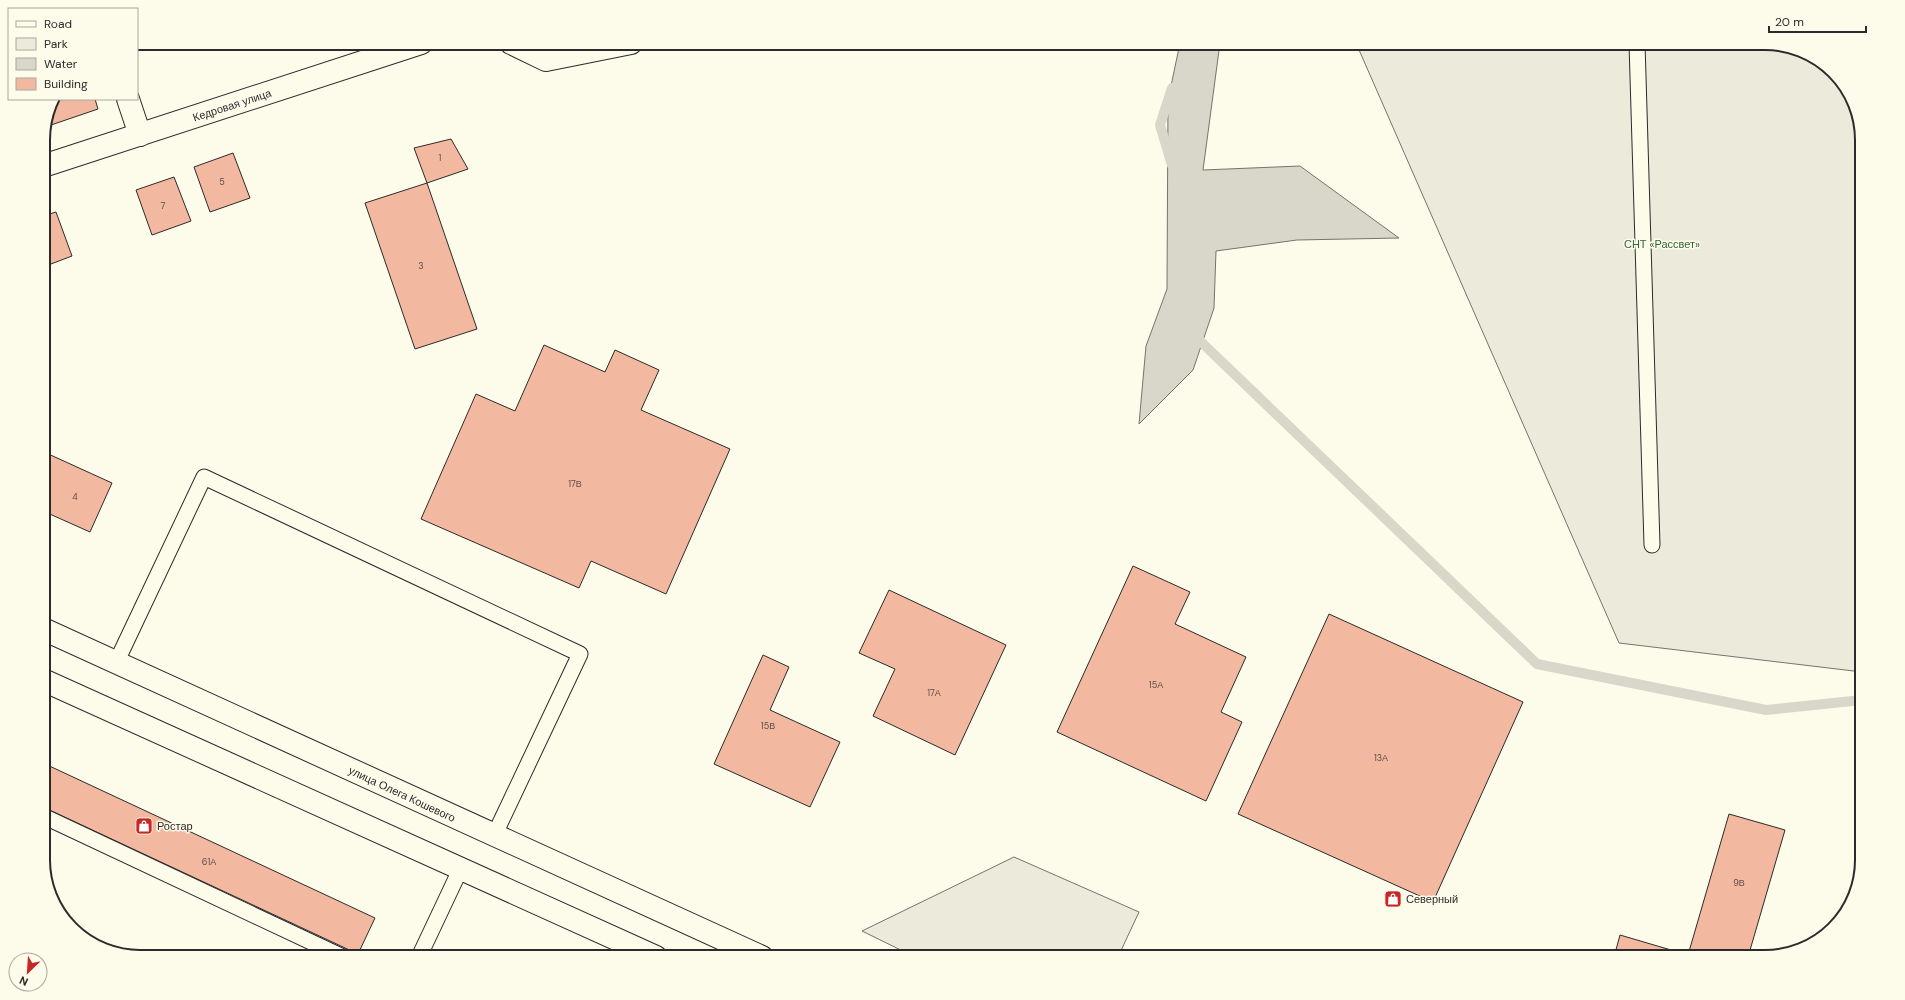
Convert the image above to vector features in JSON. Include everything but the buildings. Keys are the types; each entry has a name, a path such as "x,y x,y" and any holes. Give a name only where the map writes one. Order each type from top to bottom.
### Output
{"main road":[{"name":"Кедровая улица","path":"50,164 400,50"},
{"path":"525,50 546,60 596,50"},
{"path":"128,100 140,135"},
{"name":"улица Олега Кошевого","path":"50,632 746,950"},
{"path":"50,683 460,870 640,950"}],"lane":[{"path":"1637,50 1652,545"},
{"path":"116,662 204,477 580,654 494,836"},
{"path":"50,819 328,950"},
{"path":"421,950 460,870"}],"green space":[{"name":"СНТ «Рассвет»","path":"1359,50 1777,51 1805,59 1815,65 1833,81 1846,100 1855,134 1855,671 1619,643"},
{"path":"1014,857 1139,912 1121,950 901,950 862,931"}],"water":[{"path":"1179,50 1219,50 1203,170 1300,166 1399,238 1297,240 1216,251 1214,308 1193,370 1139,424 1146,346 1167,289 1168,100"}],"waterway":[{"path":"1172,88 1160,125 1172,165"},
{"path":"1198,330 1199,340 1537,664 1766,710 1855,701"}],"place":[{"name":"Ростар","path":"144,826"},
{"name":"Северный","path":"1393,899"}]}
